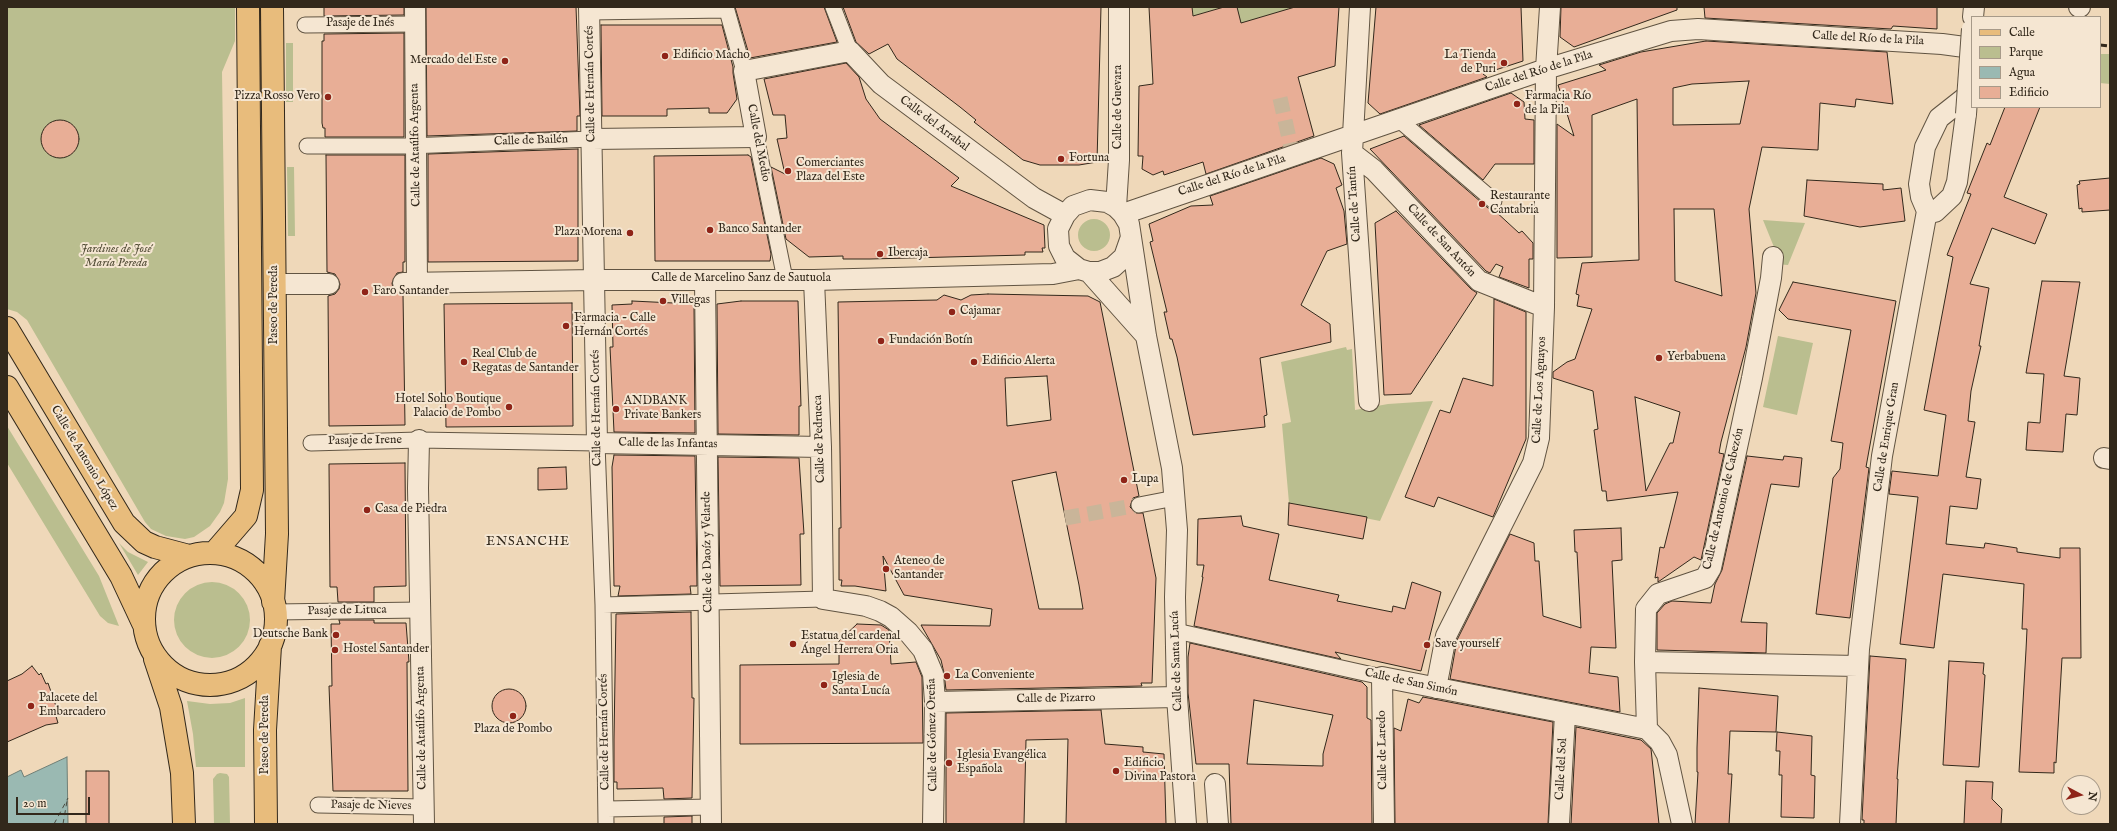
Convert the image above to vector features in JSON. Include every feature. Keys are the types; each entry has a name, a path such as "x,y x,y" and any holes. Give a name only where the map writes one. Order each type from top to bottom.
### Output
{"main road":[{"name":"Paseo de Pereda","path":"214,553 246,516 252,490 248,7"},
{"name":"Paseo de Pereda","path":"272,7 278,534 274,607"},
{"name":"Calle de Antonio López","path":"7,328 124,523 144,542 161,549 189,556"},
{"path":"7,387 121,576 132,597 154,654 171,706 182,773 184,824"},
{"path":"144,628 146,602 151,590 167,569 189,556 214,553 227,555 251,568 265,584 274,607 274,635 270,646 262,659 251,671 237,679 222,684 206,685 191,682 176,676 164,666 154,654"},
{"name":"Paseo de Pereda","path":"266,824 265,723 270,646"}],"street":[{"name":"Calle del Arrabal","path":"834,7 850,51 887,88 1034,198 1065,215"},
{"name":"Calle de Guevara","path":"1119,7 1119,210"},
{"name":"Calle de Tantín","path":"1360,7 1353,143 1369,401"},
{"name":"Calle de Los Aguayos","path":"1436,688 1446,636 1535,456 1540,416 1544,307 1546,69 1550,7"},
{"path":"589,10 726,9"},
{"name":"Calle del Medio","path":"726,9 744,71 785,279"},
{"name":"Calle de Hernán Cortés","path":"589,10 597,443 603,605 606,817 711,816"},
{"name":"Pasaje de Inés","path":"305,25 415,16"},
{"name":"Calle de Ataúlfo Argenta","path":"410,283 415,146 415,16"},
{"name":"Calle del Río de la Pila","path":"1119,210 1353,143 1398,119 1656,34 1678,30 1698,29 1942,44 1971,48"},
{"path":"1971,42 1966,114 1957,182 1952,196 1935,212 1926,210 1921,197 1920,184 1925,147 1939,118 1971,93"},
{"path":"744,71 850,51"},
{"path":"1398,119 1494,201"},
{"name":"Calle de Bailén","path":"306,146 415,146 592,139 756,137"},
{"name":"Calle de San Antón","path":"1353,143 1374,170 1479,281 1544,307"},
{"path":"1084,270 1100,272 1113,267 1124,257 1131,238 1129,224 1119,210 1107,202 1090,200 1073,206 1065,215 1058,229 1059,246 1066,258 1084,270 1146,336"},
{"name":"Calle de Enrique Gran","path":"1850,824 1858,666 1882,456 1926,210"},
{"name":"Calle de Santa Lucía","path":"1131,238 1146,336 1172,468 1175,498 1177,530 1177,697 1186,824"},
{"name":"Calle de Antonio de Cabezón","path":"1647,729 1645,662 1646,610 1651,601 1658,594 1705,578 1711,568 1752,378 1771,278 1773,256"},
{"name":"Calle de Marcelino Sanz de Sautuola","path":"410,283 595,280 814,280 1053,274 1084,270"},
{"name":"Calle de Daoíz y Velarde","path":"704,280 711,816"},
{"name":"Calle de Pedrueca","path":"814,280 821,447 823,599"},
{"path":"274,284 329,284"},
{"name":"Calle de Ataúlfo Argenta","path":"419,440 420,610 424,815"},
{"name":"Calle de las Infantas","path":"419,440 821,447"},
{"name":"Pasaje de Irene","path":"311,443 419,440"},
{"path":"1139,505 1175,498"},
{"name":"Calle de Gómez Oreña","path":"603,605 823,599 866,606 891,617 908,632 923,650 933,674 935,702 933,824"},
{"name":"Pasaje de Lituca","path":"274,607 420,610"},
{"name":"Calle de San Simón","path":"1176,631 1382,677 1647,729"},
{"path":"1645,662 1858,666"},
{"name":"Calle de Laredo","path":"1382,677 1384,824"},
{"name":"Calle de Pizarro","path":"935,702 1177,697"},
{"name":"Calle del Sol","path":"1559,824 1565,714"},
{"path":"1647,729 1660,742 1667,755 1682,824"},
{"path":"1215,784 1218,824"},
{"name":"Pasaje de Nieves","path":"318,805 424,815"}],"green space":[{"name":"Jardines de José María Pereda","path":"7,7 235,7 235,41 222,72 228,479 224,503 220,512 210,526 194,537 185,539 166,536 151,529 145,522 27,320 17,312 7,309"},
{"path":"1192,7 1224,7 1193,16"},
{"path":"1237,7 1288,7 1290,15 1279,12 1258,18 1261,37 1244,41"},
{"path":"286,43 293,43 293,102 286,102"},
{"path":"2101,54 2110,54 2110,84 2101,83"},
{"path":"287,167 294,167 295,236 288,236"},
{"path":"1091,219 1097,219 1107,226 1110,235 1109,241 1103,248 1097,251 1091,251 1081,244 1078,238 1078,232 1085,222"},
{"path":"1763,220 1805,223 1788,265 1775,264 1776,252"},
{"path":"1778,336 1813,343 1797,415 1763,407"},
{"path":"1346,347 1347,350 1352,349 1355,410 1388,404 1433,401 1380,521 1289,503 1282,424 1291,422 1281,362"},
{"path":"7,426 99,576 119,626 108,623 100,616 7,463"},
{"path":"119,543 128,552 148,562 138,575"},
{"path":"212,582 227,585 239,593 247,605 250,620 247,635 239,647 227,655 212,658 197,655 185,647 177,635 174,620 177,605 185,593 197,585"},
{"path":"245,698 245,767 196,767 193,734 187,701 210,704 230,703"},
{"path":"220,773 227,774 229,777 230,824 214,824 213,779"}],"water":[{"path":"67,757 68,824 7,824 7,777 21,770 24,777"}],"building":[{"path":"324,7 404,7 404,15 324,16"},
{"name":"Mercado del Este","path":"426,7 576,7 580,116 577,116 577,131 427,136"},
{"path":"735,7 824,7 837,42 750,58"},
{"path":"843,7 1101,7 1097,162 1079,165 1040,165 1023,160 974,122 976,120 960,107 897,59 888,44 869,54 856,42"},
{"path":"1149,7 1192,7 1193,16 1224,7 1237,7 1241,23 1295,7 1339,7 1335,66 1298,77 1314,136 1206,174 1203,162 1164,175 1163,171 1153,175 1142,169 1143,156 1138,156 1139,86 1153,84"},
{"path":"1376,7 1521,7 1523,61 1483,74 1487,77 1380,114 1368,103"},
{"path":"1561,7 1677,7 1677,10 1574,47 1560,37"},
{"path":"1704,7 1937,7 1937,29 1893,26 1891,29 1705,18"},
{"name":"Edificio Macho","path":"601,25 722,25 733,67 737,99 727,113 709,113 709,108 667,109 667,116 602,116"},
{"path":"404,33 404,137 325,137 325,128 323,128 322,123 322,41 324,41 324,34"},
{"path":"1706,41 1887,52 1893,104 1856,99 1855,107 1820,103 1818,150 1762,147 1749,209 1756,293 1746,347 1721,442 1719,453 1724,454 1701,560 1694,557 1658,582 1658,577 1655,578 1660,547 1664,548 1678,492 1607,501 1606,491 1602,491 1594,430 1598,429 1593,391 1553,378 1553,372 1567,362 1575,359 1592,309 1577,306 1579,295 1576,294 1582,263 1639,260 1637,99 1592,115 1592,257 1557,258 1557,124 1574,136 1558,85 1606,70 1599,65 1641,52","holes":["1749,81 1740,124 1673,125 1673,88 1692,84","1674,209 1714,209 1722,296 1675,281","1635,397 1680,412 1673,443 1670,443 1646,491"]},
{"path":"846,63 859,77 866,99 880,119 959,178 951,186 1044,225 1045,248 1042,248 1043,252 1025,252 1025,255 843,259 843,256 809,257 786,239 771,167 785,174 777,139 787,138 785,115 773,115 764,79"},
{"path":"1511,93 1524,102 1525,119 1534,120 1534,164 1495,164 1483,180 1419,125"},
{"path":"2005,108 2040,108 2004,197 2047,214 2035,244 1992,228 1970,284 1989,288 1979,346 1981,346 1971,391 1968,421 1975,422 1966,477 1981,479 1977,509 1950,506 1946,544 1984,548 1985,543 2017,548 2017,552 2060,558 2060,548 2080,548 2081,658 2062,658 2056,763 2054,762 2054,773 2019,772 2027,629 2022,629 2024,584 1943,574 1934,648 1900,644 1918,497 1889,494 1892,471 1938,476 1946,415 1924,410 1953,257 1947,255 1971,194 1967,193 1987,143 1990,145"},
{"path":"56,120 64,120 74,125 78,132 78,146 74,153 64,158 56,158 46,153 44,150 41,143 41,135 46,125 49,123"},
{"path":"1404,136 1488,208 1494,210 1519,233 1522,231 1533,243 1533,259 1529,259 1529,288 1499,277 1503,267 1496,264 1490,273 1486,271 1370,149"},
{"path":"578,149 578,261 428,262 428,154"},
{"name":"Faro Santander","path":"326,155 405,155 405,262 403,262 403,272 397,273 392,283 393,289 403,294 405,425 329,426 328,296 335,294 339,289 340,284 335,274 327,272"},
{"name":"Banco Santander","path":"748,155 751,157 771,254 770,261 655,261 654,156"},
{"path":"1321,158 1334,164 1342,185 1336,188 1344,211 1347,244 1327,251 1301,305 1330,324 1331,342 1260,358 1267,415 1264,416 1265,427 1193,435 1177,357 1172,339 1170,339 1164,312 1167,312 1150,242 1153,241 1149,224 1191,206 1213,205 1210,196"},
{"path":"2110,178 2110,210 2082,212 2082,208 2079,209 2077,185 2080,184 2079,181"},
{"path":"1807,180 1883,184 1883,190 1901,188 1905,221 1860,227 1804,216"},
{"path":"1396,211 1471,289 1477,293 1411,394 1384,395 1375,223"},
{"path":"2042,281 2080,282 2064,376 2080,378 2077,415 2066,414 2063,452 2026,450 2028,422 2040,423 2044,374 2026,373"},
{"path":"1793,282 1896,301 1866,467 1869,468 1850,618 1816,614 1833,478 1840,469 1843,443 1831,441 1851,330 1788,319 1779,310"},
{"path":"944,295 961,300 971,295 1088,296 1100,302 1139,496 1133,498 1130,507 1136,513 1143,513 1156,578 1152,683 1141,683 1142,686 946,690 941,660 921,625 990,626 992,609 904,595 883,556 886,591 855,586 841,586 842,580 839,580 839,528 841,528 838,302 937,300","holes":["1047,376 1051,420 1007,426 1005,378","1056,472 1079,585 1083,609 1039,609 1012,481"]},
{"path":"1494,299 1526,312 1526,439 1493,517 1438,497 1434,507 1405,497 1440,410 1450,413 1463,378 1493,386"},
{"path":"632,301 694,304 695,433 614,432 610,347 613,347 612,305 632,304"},
{"path":"741,301 798,301 801,406 799,406 799,435 718,434 717,304"},
{"name":"Real Club de Regatas de Santander","path":"572,303 573,426 446,427 444,304"},
{"path":"614,455 695,456 697,586 690,586 691,594 618,596 620,586 614,586 612,467"},
{"path":"1747,456 1783,460 1784,456 1802,458 1799,487 1771,484 1741,622 1767,623 1766,653 1657,650 1657,613 1665,604 1672,601 1711,603 1715,584 1722,570"},
{"path":"718,457 799,458 804,534 800,534 801,585 720,586"},
{"name":"Casa de Piedra","path":"405,463 406,586 374,587 374,602 338,602 337,587 330,587 329,464"},
{"path":"566,467 567,489 538,490 538,468"},
{"path":"1289,503 1367,517 1363,539 1288,525"},
{"path":"1241,516 1243,526 1279,534 1269,580 1339,595 1337,601 1392,612 1393,606 1405,609 1412,582 1441,592 1421,671 1335,652 1341,659 1194,626 1204,565 1197,565 1198,519"},
{"path":"1621,528 1622,560 1612,561 1616,648 1591,647 1589,673 1618,677 1620,712 1450,679 1457,640 1510,534 1534,543 1535,561 1539,561 1543,616 1581,628 1577,552 1575,552 1574,530"},
{"path":"691,612 692,698 694,698 692,798 664,799 663,788 617,789 617,782 614,782 616,614"},
{"path":"339,620 374,620 374,623 406,623 409,662 407,662 408,791 333,791 329,686 332,686 331,624 340,624"},
{"name":"Iglesia de Santa Lucía","path":"857,624 881,625 889,630 891,664 916,662 922,677 923,743 740,744 740,665 839,664 839,641"},
{"path":"1190,643 1362,682 1367,687 1367,718 1371,720 1372,824 1231,824 1229,764 1196,764 1188,693 1188,657","holes":["1254,700 1333,715 1323,754 1323,766 1247,764"]},
{"path":"1870,656 1906,659 1897,779 1896,824 1864,824 1864,820 1862,820"},
{"path":"1949,661 1984,663 1983,674 1985,675 1979,767 1943,765"},
{"name":"Palacete del Embarcadero","path":"32,666 39,675 41,673 46,684 48,683 58,712 55,713 58,723 46,725 7,742 7,681 22,674"},
{"path":"1699,688 1778,696 1776,732 1730,731 1728,774 1732,774 1729,824 1695,824 1698,772 1697,748"},
{"path":"509,689 521,694 526,706 521,718 509,723 497,718 492,706 497,694"},
{"path":"1423,697 1553,722 1548,824 1395,824 1394,728 1401,731 1408,699 1419,703"},
{"path":"1101,710 1105,744 1143,747 1143,752 1164,754 1166,824 1066,824 1068,739 1026,740 1024,824 946,824 946,713"},
{"path":"1576,727 1641,740 1651,749 1659,824 1571,824"},
{"path":"1777,732 1812,736 1811,775 1815,776 1814,818 1781,817 1782,775 1779,775 1780,751 1776,751"},
{"path":"86,771 109,771 109,824 86,824"},
{"path":"1966,781 1993,782 1992,799 2002,809 2001,824 1964,824"},
{"path":"692,816 692,824 664,824 664,817"}],"ferry route":[{"path":"54,824 68,798"},
{"path":"63,824 67,801"}],"tunnel":[{"path":"1280,98 1293,156"},
{"path":"1065,518 1139,505"}],"railway":[{"path":"2101,45 2110,46"}],"place":[{"name":"Edificio Macho","path":"665,56"},
{"name":"Mercado del Este","path":"505,61"},
{"name":"La Tienda de Puri","path":"1504,63"},
{"name":"Pizza Rosso Vero","path":"328,97"},
{"name":"Farmacia Río de la Pila","path":"1517,104"},
{"name":"Fortuna","path":"1061,159"},
{"name":"Comerciantes Plaza del Este","path":"788,171"},
{"name":"Restaurante Cantabria","path":"1482,204"},
{"name":"Banco Santander","path":"710,230"},
{"name":"Plaza Morena","path":"630,233"},
{"name":"Ibercaja","path":"880,254"},
{"name":"Faro Santander","path":"365,292"},
{"name":"Villegas","path":"663,301"},
{"name":"Cajamar","path":"952,312"},
{"name":"Farmacia - Calle Hernán Cortés","path":"566,326"},
{"name":"Fundación Botín","path":"881,341"},
{"name":"Yerbabuena","path":"1659,358"},
{"name":"Real Club de Regatas de Santander","path":"464,362"},
{"name":"Edificio Alerta","path":"974,362"},
{"name":"Hotel Soho Boutique Palacio de Pombo","path":"509,407"},
{"name":"ANDBANK Private Bankers","path":"616,409"},
{"name":"Lupa","path":"1124,480"},
{"name":"Casa de Piedra","path":"367,510"},
{"name":"Ateneo de Santander","path":"886,569"},
{"name":"Deutsche Bank","path":"336,635"},
{"name":"Estatua del cardenal Ángel Herrera Oria","path":"793,644"},
{"name":"Save yourself","path":"1427,645"},
{"name":"Hostel Santander","path":"335,650"},
{"name":"La Conveniente","path":"947,676"},
{"name":"Iglesia de Santa Lucía","path":"824,685"},
{"name":"Palacete del Embarcadero","path":"31,706"},
{"name":"Plaza de Pombo","path":"513,716"},
{"name":"Iglesia Evangélica Española","path":"949,763"},
{"name":"Edificio Divina Pastora","path":"1116,771"}],"district":[{"name":"ENSANCHE","path":"528,542"}]}
